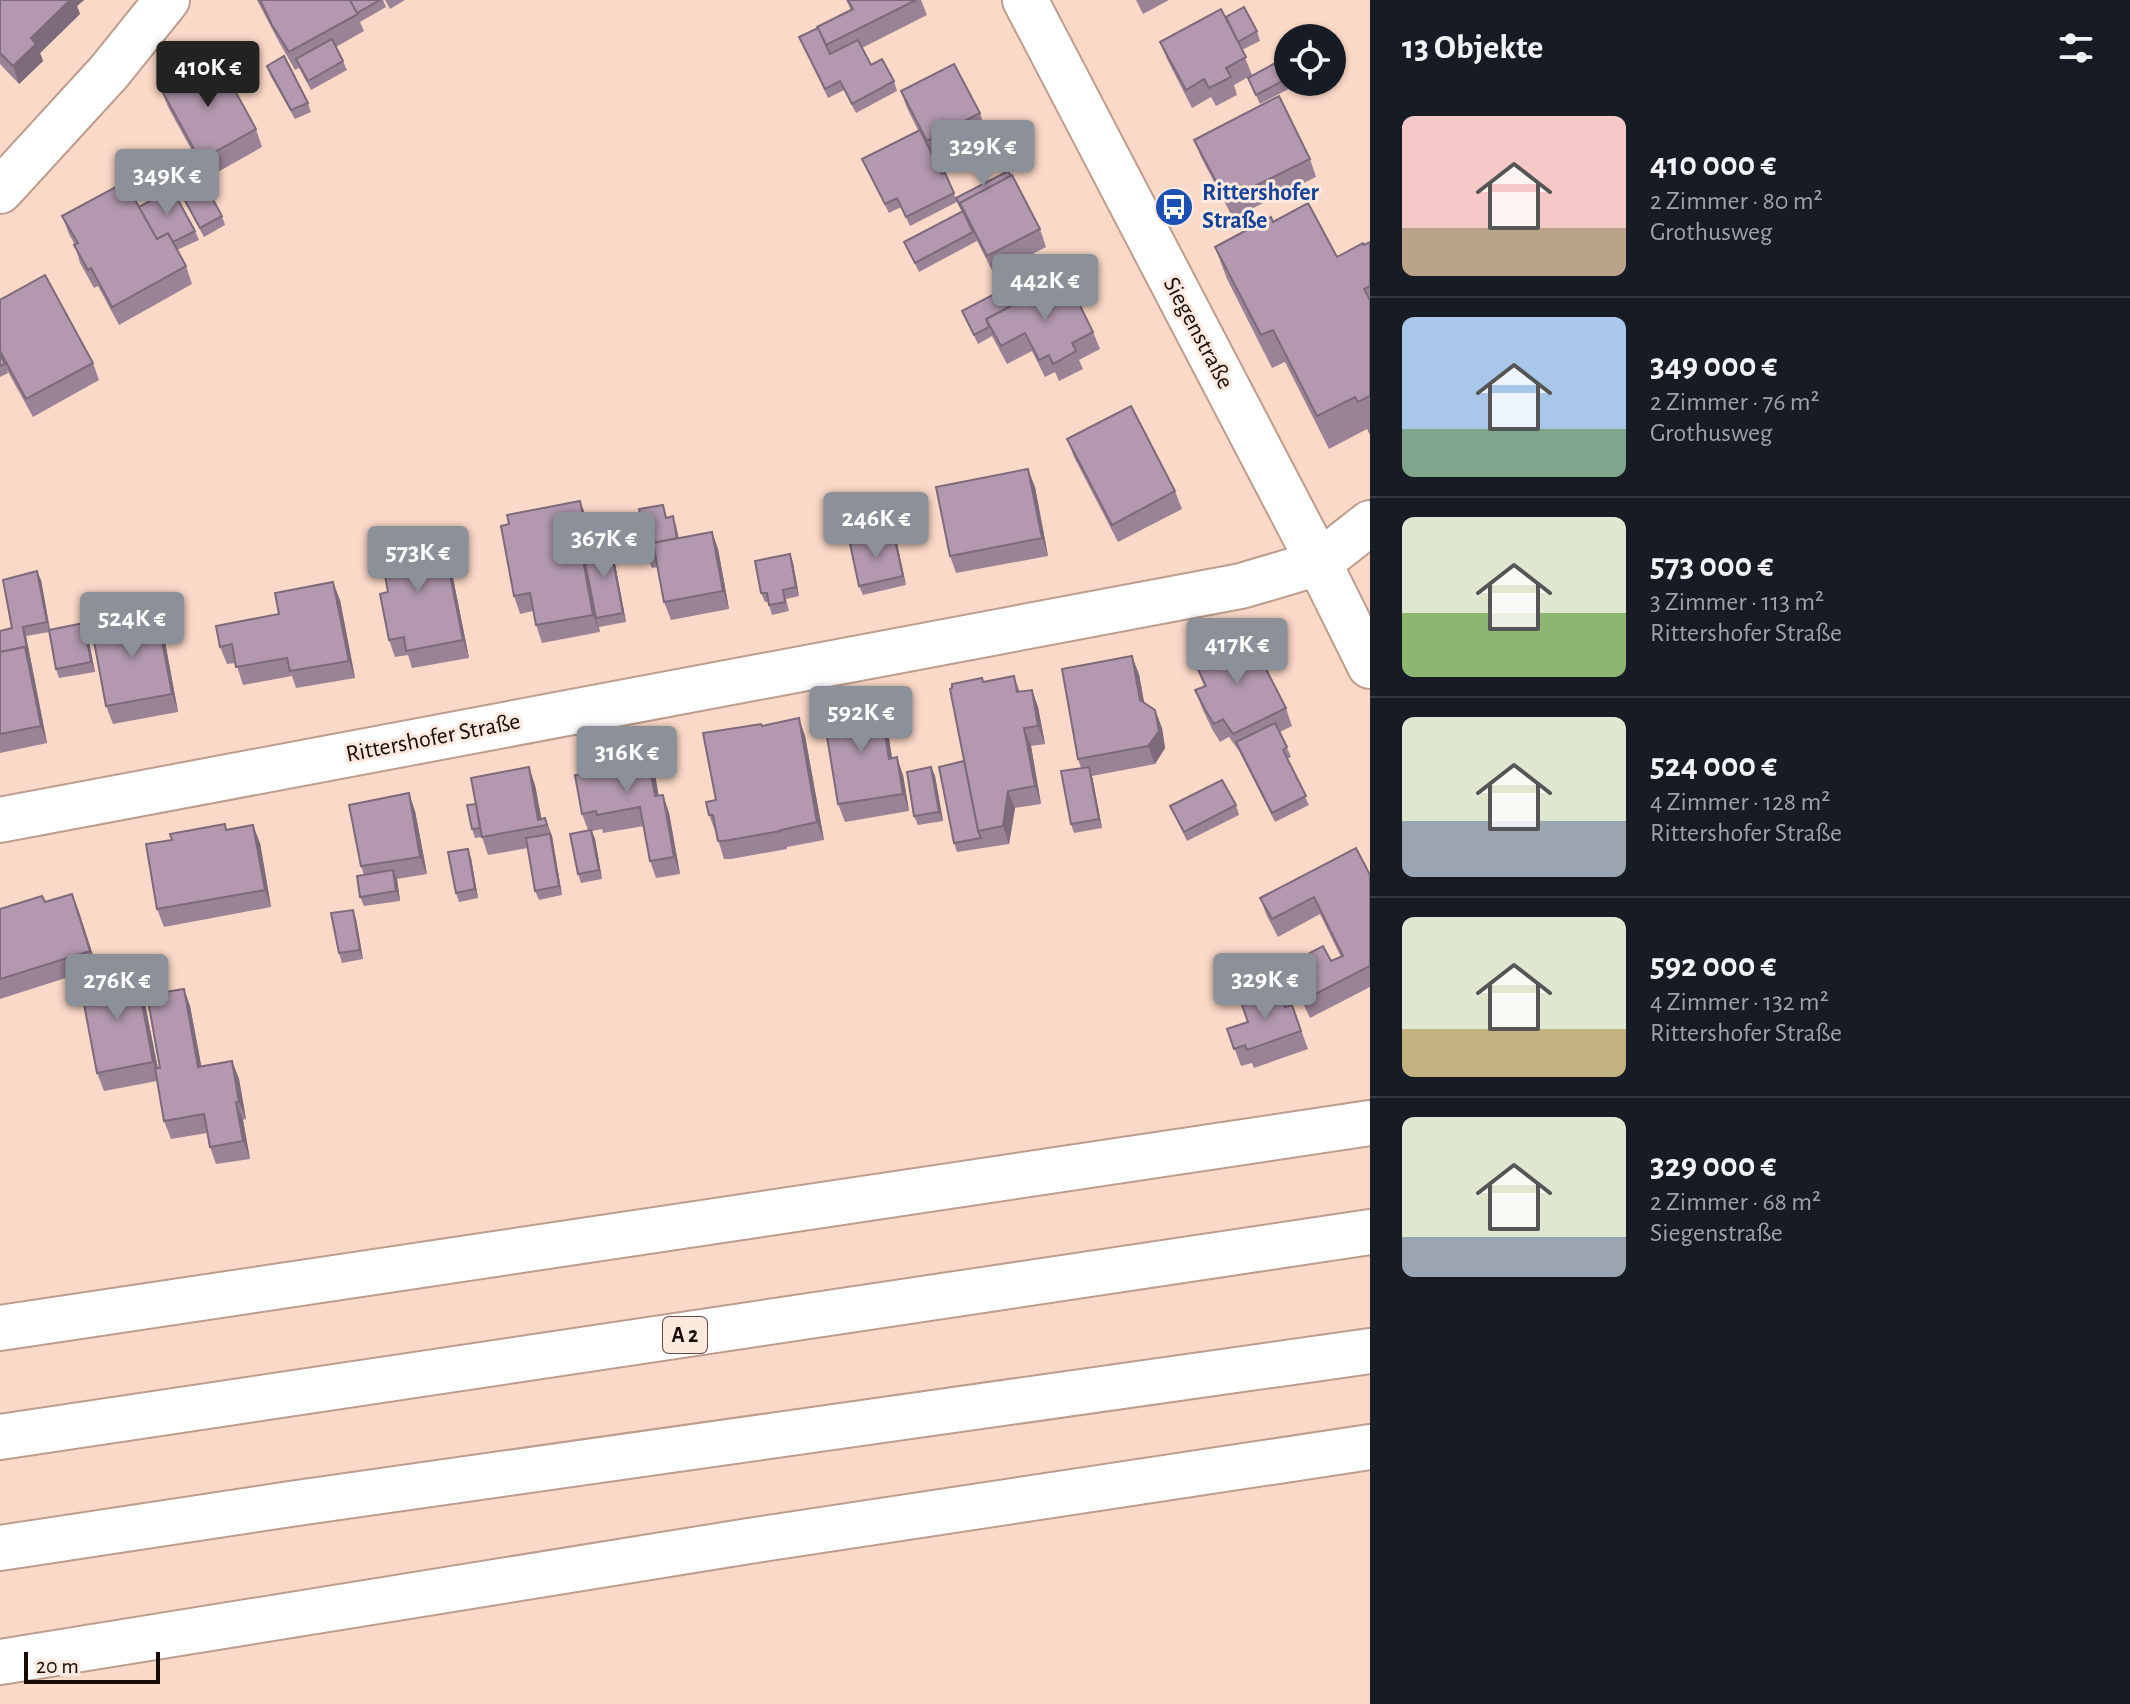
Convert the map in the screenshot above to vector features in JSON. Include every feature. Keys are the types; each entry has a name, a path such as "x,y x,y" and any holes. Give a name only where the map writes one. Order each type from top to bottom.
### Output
{"main road":[{"path":"0,191 109,72 167,0"},
{"name":"Siegenstraße","path":"1025,0 1370,666"},
{"name":"Rittershofer Straße","path":"0,820 1241,586 1319,563 1370,523"},
{"path":"0,1328 1370,1123"},
{"name":"A 2","path":"0,1437 1370,1232"},
{"path":"0,1548 313,1500 1370,1351"},
{"path":"0,1662 734,1544 1370,1447"}],"building":[{"path":"0,0 70,0 31,38 36,44 13,66 0,53"},
{"path":"260,0 350,0 358,14 289,52"},
{"path":"350,0 380,0 357,13"},
{"path":"848,0 916,0 826,45 817,27 853,9"},
{"path":"1244,7 1257,31 1238,42 1226,17"},
{"path":"1221,9 1246,57 1226,68 1231,77 1209,88 1204,79 1186,90 1160,42"},
{"path":"818,28 830,54 858,40 871,65 882,59 894,81 852,104 840,81 825,89 799,37"},
{"path":"332,39 343,61 308,81 296,59"},
{"path":"284,56 308,103 291,110 267,66"},
{"path":"217,58 256,129 200,160 161,89"},
{"path":"954,64 980,113 927,141 901,91"},
{"path":"1274,64 1274,85 1256,95 1248,78"},
{"path":"1279,96 1310,159 1226,200 1194,140"},
{"path":"920,130 954,193 906,217 897,198 885,204 862,159"},
{"path":"1008,171 1011,176 960,203 963,211 956,198"},
{"path":"199,174 222,216 200,228 177,186"},
{"path":"1012,175 1040,229 987,256 960,203"},
{"path":"125,182 157,239 168,233 186,266 112,307 91,268 88,270 74,245 78,243 62,216"},
{"path":"172,189 195,231 173,242 168,233 157,239 139,207"},
{"path":"1308,203 1337,257 1370,242 1370,286 1364,289 1370,300 1370,396 1358,402 1355,397 1317,416 1273,330 1261,335 1215,247 1271,217 1273,222"},
{"path":"963,211 973,232 915,263 904,242"},
{"path":"45,275 93,363 26,399 0,351 0,300"},
{"path":"1066,277 1093,332 1072,343 1076,351 1053,364 1049,355 1039,360 1025,333 1001,346 986,319"},
{"path":"1002,290 1011,306 986,319 989,327 974,335 962,311"},
{"path":"1131,406 1175,491 1112,525 1067,439"},
{"path":"1028,469 1042,538 950,556 936,487"},
{"path":"580,501 590,552 582,554 593,615 536,625 530,593 514,596 501,526 509,524 507,515"},
{"path":"663,505 666,518 673,516 677,538 653,543 656,558 648,559 639,509"},
{"path":"402,531 405,547 443,540 463,640 406,651 404,637 389,640 380,594 388,592 378,536"},
{"path":"712,532 723,591 664,602 653,543"},
{"path":"894,535 903,576 859,586 850,544"},
{"path":"609,539 623,613 596,618 585,562 593,561 590,542"},
{"path":"790,554 796,587 783,590 785,602 769,605 767,593 761,593 755,561"},
{"path":"37,571 47,622 23,627 28,656 25,647 0,652 0,631 12,628 3,580"},
{"path":"333,582 349,661 290,671 287,658 236,667 232,644 220,647 216,626 279,614 275,593"},
{"path":"157,613 172,694 106,706 91,625"},
{"path":"84,623 91,662 56,669 49,630"},
{"path":"1248,634 1286,708 1233,734 1223,719 1214,724 1206,711 1195,690 1206,686 1194,661"},
{"path":"25,647 41,726 0,734 0,652"},
{"path":"1132,656 1140,700 1155,710 1159,731 1148,746 1078,759 1062,669"},
{"path":"1014,676 1017,692 1032,690 1038,726 1024,728 1035,786 1008,791 1003,826 978,831 950,689 952,684"},
{"path":"880,702 889,759 897,757 903,794 838,804 823,712"},
{"path":"799,718 817,822 718,841 713,815 709,815 706,802 716,800 703,733"},
{"path":"1275,723 1287,747 1283,750 1306,796 1272,813 1236,742"},
{"path":"646,746 655,796 663,795 674,857 650,861 640,807 597,815 596,811 582,814 575,775 589,773 586,756"},
{"path":"964,761 981,838 954,843 939,767"},
{"path":"529,767 538,820 545,818 547,825 482,837 471,778"},
{"path":"931,767 939,812 914,816 907,772"},
{"path":"1089,767 1099,819 1071,824 1061,771"},
{"path":"1222,780 1236,805 1184,832 1170,806"},
{"path":"409,793 420,857 361,866 349,805"},
{"path":"476,804 480,828 472,829 467,805"},
{"path":"225,824 226,830 253,825 265,890 157,909 146,844 172,840 170,834"},
{"path":"591,830 599,870 578,874 570,834"},
{"path":"550,834 559,886 535,891 526,838"},
{"path":"1356,848 1370,875 1370,966 1304,1000 1287,965 1323,946 1331,961 1343,956 1314,897 1272,919 1260,898"},
{"path":"468,849 475,889 456,893 448,852"},
{"path":"393,870 396,891 360,897 357,876"},
{"path":"72,894 90,951 0,979 0,909 42,896 45,902"},
{"path":"353,910 360,950 339,953 331,913"},
{"path":"136,971 153,1062 97,1073 80,983"},
{"path":"1279,988 1285,1007 1292,1005 1301,1031 1247,1050 1245,1045 1234,1049 1227,1029 1248,1022 1241,1002"},
{"path":"184,989 198,1067 232,1061 243,1141 210,1147 204,1114 164,1121 155,1068 160,1068 147,995"}],"place":[{"name":"Rittershofer Straße","path":"1174,207"}]}
